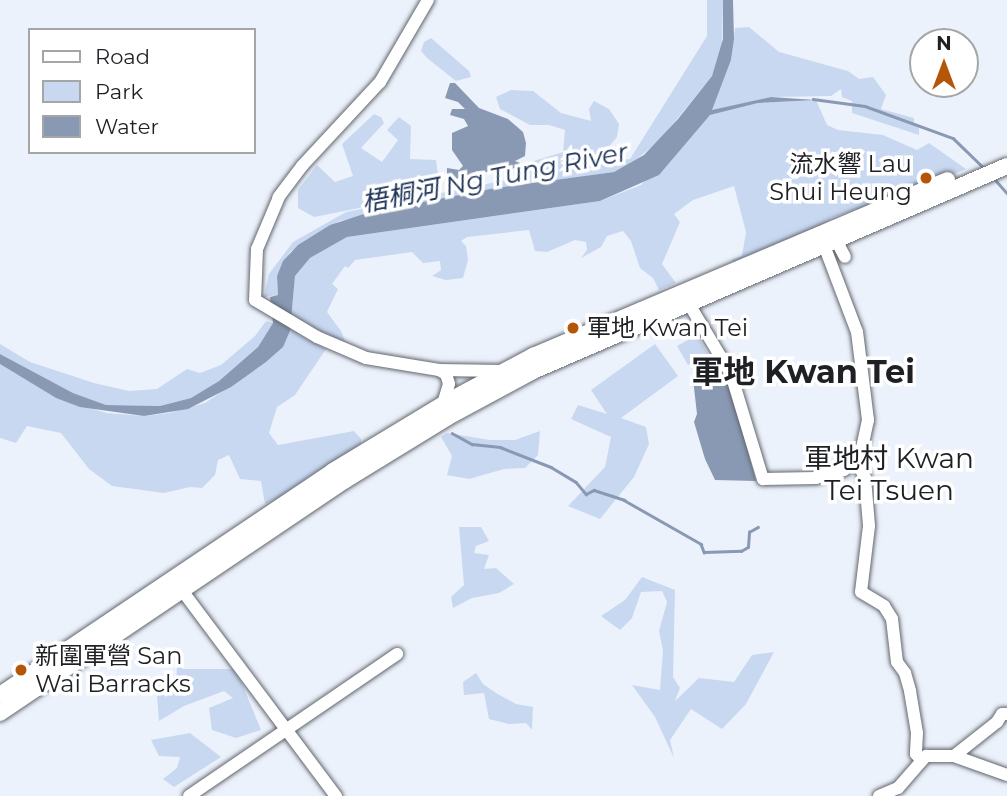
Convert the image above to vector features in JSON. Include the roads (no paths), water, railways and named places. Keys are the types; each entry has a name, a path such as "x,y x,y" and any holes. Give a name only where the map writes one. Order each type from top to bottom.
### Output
{"main road":[{"path":"0,695 333,471 503,371 533,356 1001,163"},
{"path":"0,713 181,589 390,451 448,416 533,371 830,243 967,178"}],"street":[{"path":"428,0 380,82 302,166 279,197 257,249 255,300 297,325 366,358 439,370 503,371"},
{"path":"830,243 845,257"},
{"path":"689,304 731,374 763,479 816,478 844,470 856,460 868,420 857,332 830,243"},
{"path":"439,370 446,374 449,384 443,404"},
{"path":"856,460 865,478 869,526 861,592 884,606 892,619 897,662 905,673 910,691 917,733 916,754 921,760"},
{"path":"181,589 336,796"},
{"path":"189,796 397,654"},
{"path":"954,756 998,722 1003,714 1007,715"},
{"path":"879,796 896,792 926,756 954,756 1007,775"}],"water":[{"path":"723,0 733,0 734,39 731,60 712,110 771,97 816,100 758,103 710,115 659,175 600,201 347,237 310,258 295,276 290,331 283,347 231,387 188,409 144,416 80,407 56,398 0,364 0,354 73,393 106,405 160,406 191,398 219,381 258,347 273,323 270,297 278,295 277,276 283,261 298,245 330,225 367,213 495,188 614,172 644,155 678,119 712,76 723,39"},
{"path":"450,83 455,83 479,108 508,119 523,132 525,156 515,161 520,163 515,168 495,173 477,171 460,179 447,177 447,168 459,170 463,166 452,150 452,133 468,126 464,119 450,115 452,109 465,109 458,102 445,98"},
{"path":"712,363 729,381 756,481 715,480 705,459 694,422 697,414 693,379"}],"waterway":[{"path":"813,99 865,106 953,138 986,170"},
{"path":"993,177 1007,193"},
{"path":"452,433 472,444 500,447 551,467 576,482 586,494 594,490 624,500 701,544 704,552 741,551 748,547 749,532 758,527"}],"place":[{"name":"流水響 Lau Shui Heung","path":"926,178"},
{"name":"軍地 Kwan Tei","path":"573,328"},
{"name":"新圍軍營 San Wai Barracks","path":"21,670"}],"district":[{"name":"軍地 Kwan Tei","path":"803,372"},
{"name":"軍地村 Kwan Tei Tsuen","path":"889,474"}],"water label":[{"name":"梧桐河 Ng Tung River","path":"495,178"}]}
